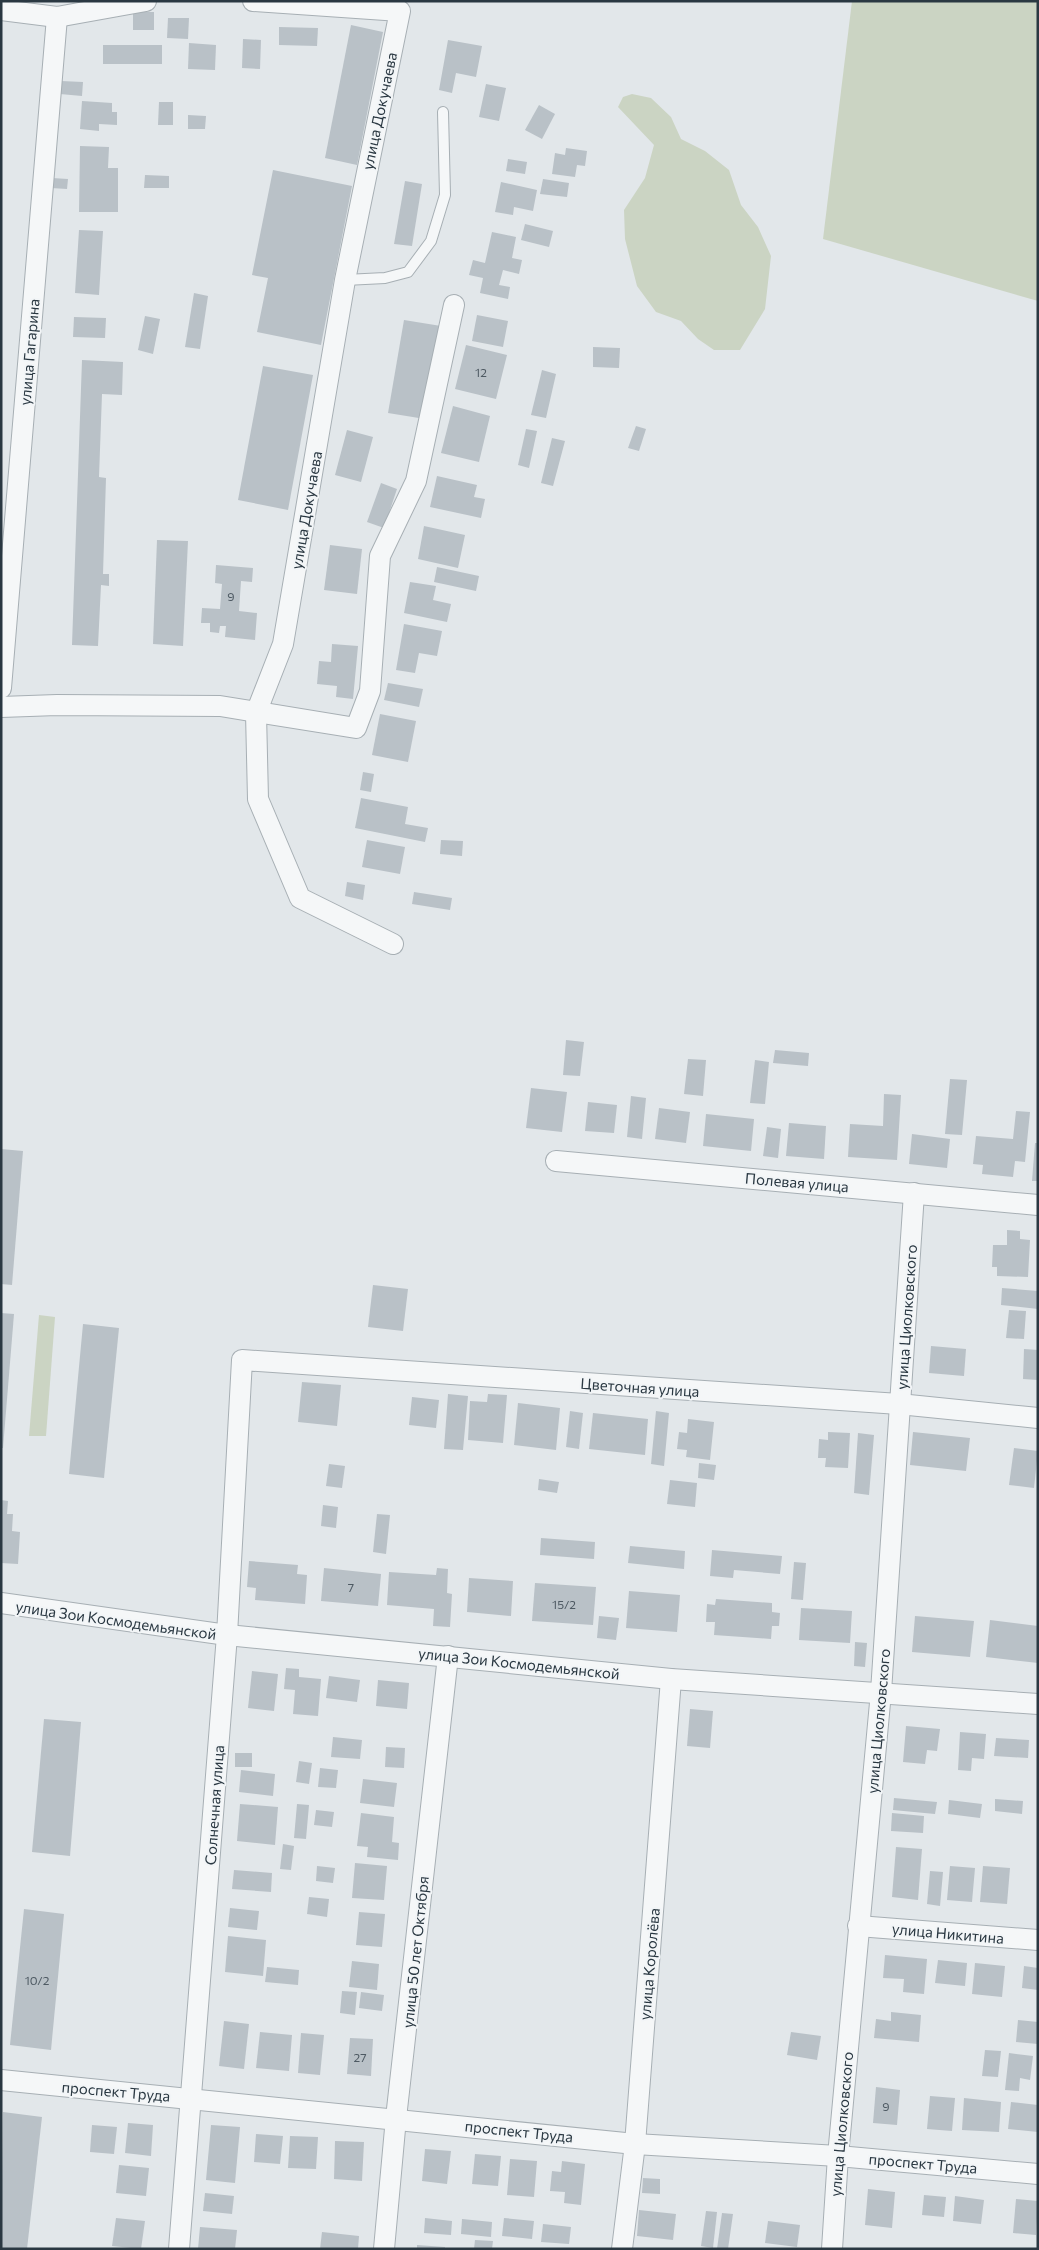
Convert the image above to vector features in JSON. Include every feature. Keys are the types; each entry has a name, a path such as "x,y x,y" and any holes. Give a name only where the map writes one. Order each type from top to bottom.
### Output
{"street":[{"path":"1,10 57,17 146,1"},
{"name":"улица Докучаева","path":"253,1 400,11 345,280 283,644 256,713 258,799 300,898 393,944"},
{"name":"улица Гагарина","path":"1,688 9,497 57,17"},
{"path":"1,707 220,706 356,728 370,691 380,556 416,481 454,305"},
{"name":"Полевая улица","path":"556,1161 1038,1205"},
{"name":"улица Циолковского","path":"832,2249 858,1926 881,1692 914,1193"},
{"name":"Цветочная улица","path":"242,1360 899,1404 1038,1418"},
{"name":"Солнечная улица","path":"179,2249 227,1635 242,1360"},
{"name":"улица Зои Космодемьянской","path":"1,1604 227,1635 671,1679 1038,1704"},
{"name":"улица 50 лет Октября","path":"384,2249 396,2118 448,1656"},
{"name":"улица Королёва","path":"622,2249 635,2144 671,1679"},
{"name":"улица Никитина","path":"858,1926 1038,1940"},
{"name":"проспект Труда","path":"1,2080 396,2118 635,2144 838,2156 1038,2174"}],"lane":[{"path":"345,280 385,278 408,272 431,241 444,195 442,112"}],"green space":[{"path":"852,1 1038,1 1038,301 823,239"},
{"path":"632,94 651,98 671,117 681,139 705,151 729,170 741,205 758,227 771,256 765,309 740,350 714,350 698,339 681,321 656,312 637,286 625,239 624,210 645,178 654,145 618,107 623,97"},
{"path":"39,1315 55,1317 46,1436 29,1436"}],"building":[{"path":"133,12 154,12 154,30 133,30"},
{"path":"168,18 189,18 188,39 167,38"},
{"path":"351,25 383,32 357,165 325,158"},
{"path":"279,27 318,28 317,46 279,45"},
{"path":"243,39 261,40 260,69 242,68"},
{"path":"448,40 482,46 476,77 456,73 452,93 439,90"},
{"path":"189,43 216,45 215,70 188,69"},
{"path":"103,45 162,45 162,64 103,64"},
{"path":"61,81 83,82 82,96 60,94"},
{"path":"486,84 506,88 499,121 479,117"},
{"path":"82,101 112,103 112,112 117,112 117,125 99,124 99,131 80,129"},
{"path":"159,102 173,102 173,125 158,125"},
{"path":"539,105 555,114 542,139 525,130"},
{"path":"188,115 206,116 205,129 188,129"},
{"path":"80,146 109,147 108,168 118,168 118,212 79,212"},
{"path":"566,148 587,151 585,166 577,165 575,177 552,174 555,153 565,155"},
{"path":"508,159 527,162 525,174 506,171"},
{"path":"273,170 352,186 321,345 257,332 268,278 252,275"},
{"path":"145,175 169,176 169,188 144,188"},
{"path":"52,178 68,179 67,189 51,188"},
{"path":"543,179 569,183 567,197 540,194"},
{"path":"405,181 422,184 412,246 394,244"},
{"path":"501,182 537,190 533,211 514,207 513,215 495,212"},
{"path":"525,224 553,231 549,247 521,240"},
{"path":"79,230 103,231 99,295 75,293"},
{"path":"492,232 516,237 512,258 522,260 519,274 503,270 499,285 510,287 508,299 480,293 483,278 469,275 473,260 485,263"},
{"path":"194,293 208,296 200,349 185,347"},
{"path":"477,315 508,321 503,347 472,341"},
{"path":"145,316 160,319 153,354 138,350"},
{"path":"74,317 106,318 105,338 73,337"},
{"path":"404,320 441,326 425,419 388,413"},
{"path":"466,345 507,355 496,399 455,389"},
{"path":"593,347 620,348 619,368 593,367"},
{"path":"82,360 123,362 122,395 102,394 99,477 106,478 103,574 109,574 109,586 101,585 98,646 72,645"},
{"path":"263,366 313,375 288,510 238,500"},
{"path":"542,370 556,374 546,418 531,415"},
{"path":"453,406 490,416 479,462 441,453"},
{"path":"636,426 646,429 639,451 628,448"},
{"path":"526,429 537,431 529,468 518,465"},
{"path":"347,430 373,437 361,482 335,475"},
{"path":"552,438 565,441 553,486 541,483"},
{"path":"437,476 477,485 474,497 485,499 481,518 430,507"},
{"path":"381,483 397,489 384,528 367,522"},
{"path":"424,526 465,535 458,568 418,559"},
{"path":"157,540 188,541 183,646 153,644"},
{"path":"330,545 362,549 357,594 324,590"},
{"path":"216,565 253,568 252,582 241,581 239,611 257,613 255,640 225,637 226,626 220,626 219,633 210,632 210,623 201,623 202,608 220,609 222,584 215,583"},
{"path":"437,567 479,576 476,591 434,582"},
{"path":"410,582 436,586 433,600 451,604 447,622 404,613"},
{"path":"404,624 442,631 437,656 419,653 415,673 396,670"},
{"path":"332,644 358,646 353,699 336,697 337,686 317,684 319,661 331,662"},
{"path":"388,683 423,689 419,707 384,700"},
{"path":"380,714 416,721 408,762 372,755"},
{"path":"363,772 374,774 371,792 360,790"},
{"path":"361,798 408,807 405,824 428,828 425,842 355,828"},
{"path":"367,840 405,847 400,874 362,867"},
{"path":"441,840 463,841 462,856 440,854"},
{"path":"347,882 365,885 363,900 345,896"},
{"path":"414,892 452,898 450,910 412,904"},
{"path":"566,1040 584,1042 580,1076 563,1075"},
{"path":"775,1050 809,1053 808,1066 773,1063"},
{"path":"688,1059 706,1060 703,1096 684,1094"},
{"path":"755,1060 769,1062 765,1104 750,1103"},
{"path":"950,1079 967,1080 962,1135 945,1134"},
{"path":"531,1088 567,1092 562,1132 526,1128"},
{"path":"884,1094 901,1095 897,1160 848,1157 850,1124 883,1126"},
{"path":"631,1096 646,1098 642,1139 627,1137"},
{"path":"588,1102 617,1105 614,1133 585,1131"},
{"path":"659,1108 690,1112 686,1143 655,1139"},
{"path":"1016,1111 1030,1112 1025,1162 1015,1161 1013,1177 982,1174 983,1165 973,1164 976,1136 1013,1139"},
{"path":"706,1114 754,1119 751,1151 703,1146"},
{"path":"789,1123 826,1126 824,1159 786,1156"},
{"path":"767,1127 781,1129 778,1158 763,1156"},
{"path":"912,1134 950,1139 947,1168 909,1164"},
{"path":"1035,1143 1038,1143 1038,1181 1032,1181"},
{"path":"1,1149 23,1151 12,1285 1,1284"},
{"path":"1007,1230 1020,1231 1020,1239 1030,1240 1028,1277 997,1276 997,1267 992,1267 993,1245 1007,1245"},
{"path":"373,1285 408,1289 403,1331 368,1327"},
{"path":"1002,1288 1038,1291 1038,1309 1001,1305"},
{"path":"1009,1310 1026,1311 1024,1339 1006,1338"},
{"path":"1,1313 14,1314 3,1448 1,1448"},
{"path":"83,1324 119,1328 104,1478 69,1474"},
{"path":"931,1346 966,1349 964,1376 929,1373"},
{"path":"1024,1349 1038,1350 1038,1380 1023,1379"},
{"path":"302,1382 341,1385 337,1426 298,1422"},
{"path":"448,1394 468,1396 463,1450 444,1449"},
{"path":"488,1394 507,1395 503,1443 468,1440 470,1401 487,1402"},
{"path":"412,1397 439,1400 436,1428 409,1425"},
{"path":"518,1403 560,1408 556,1450 514,1445"},
{"path":"570,1411 583,1413 579,1449 566,1447"},
{"path":"656,1411 669,1413 664,1466 651,1464"},
{"path":"593,1413 648,1419 645,1455 589,1449"},
{"path":"688,1419 714,1422 710,1460 686,1457 687,1450 677,1449 679,1432 687,1433"},
{"path":"828,1432 850,1433 848,1468 825,1467 826,1458 818,1458 819,1439 828,1440"},
{"path":"913,1432 970,1438 966,1471 910,1465"},
{"path":"858,1433 874,1435 869,1495 854,1493"},
{"path":"1014,1448 1038,1451 1034,1488 1009,1485"},
{"path":"699,1463 716,1465 714,1480 698,1478"},
{"path":"329,1464 345,1466 342,1488 326,1486"},
{"path":"539,1479 559,1482 557,1493 538,1490"},
{"path":"670,1480 697,1483 695,1507 667,1504"},
{"path":"1,1500 8,1501 7,1514 13,1514 12,1531 20,1532 18,1564 1,1563"},
{"path":"323,1505 338,1507 336,1528 321,1526"},
{"path":"377,1514 390,1515 386,1554 373,1552"},
{"path":"541,1538 595,1542 594,1559 540,1555"},
{"path":"630,1546 685,1551 684,1569 628,1563"},
{"path":"712,1550 782,1556 780,1574 734,1570 733,1578 710,1576"},
{"path":"249,1561 298,1565 297,1574 307,1575 305,1604 255,1600 256,1588 247,1587"},
{"path":"794,1562 806,1563 803,1600 791,1599"},
{"path":"324,1568 381,1574 378,1606 321,1601"},
{"path":"437,1568 448,1569 447,1593 452,1594 450,1627 433,1626 434,1609 387,1605 389,1572 436,1575"},
{"path":"469,1578 513,1581 511,1616 467,1612"},
{"path":"535,1583 596,1587 593,1625 532,1621"},
{"path":"629,1591 680,1595 677,1632 626,1628"},
{"path":"716,1599 772,1603 772,1612 780,1613 779,1626 772,1626 771,1639 714,1635 715,1622 706,1622 707,1604 715,1605"},
{"path":"801,1608 852,1611 850,1643 799,1640"},
{"path":"599,1616 619,1618 616,1640 597,1638"},
{"path":"915,1616 974,1621 970,1657 912,1652"},
{"path":"990,1620 1038,1626 1038,1663 986,1657"},
{"path":"855,1642 867,1643 865,1667 854,1666"},
{"path":"286,1668 299,1669 299,1677 321,1679 318,1716 293,1714 295,1690 284,1689"},
{"path":"252,1671 278,1674 274,1711 248,1708"},
{"path":"329,1676 360,1680 357,1702 326,1698"},
{"path":"378,1680 409,1683 407,1709 376,1706"},
{"path":"690,1709 713,1711 710,1748 687,1746"},
{"path":"44,1719 81,1722 70,1856 32,1852"},
{"path":"906,1726 940,1729 937,1751 927,1750 925,1764 903,1762"},
{"path":"960,1732 986,1734 984,1759 972,1758 971,1771 958,1770"},
{"path":"333,1737 362,1740 360,1759 331,1757"},
{"path":"996,1738 1029,1740 1028,1758 994,1756"},
{"path":"386,1747 405,1748 404,1768 385,1767"},
{"path":"235,1753 252,1753 252,1767 235,1767"},
{"path":"299,1761 312,1763 309,1784 296,1782"},
{"path":"320,1768 338,1770 336,1788 318,1787"},
{"path":"241,1770 275,1774 273,1796 239,1792"},
{"path":"363,1779 397,1783 394,1807 360,1803"},
{"path":"894,1798 937,1802 935,1814 893,1810"},
{"path":"995,1799 1023,1801 1022,1814 995,1811"},
{"path":"949,1800 982,1804 980,1818 948,1814"},
{"path":"240,1804 278,1807 275,1845 237,1841"},
{"path":"297,1804 309,1805 306,1839 294,1838"},
{"path":"316,1810 334,1812 332,1827 314,1825"},
{"path":"361,1813 394,1817 392,1842 399,1843 398,1860 367,1857 368,1847 357,1846"},
{"path":"892,1813 924,1816 923,1833 891,1831"},
{"path":"283,1844 294,1846 291,1870 280,1869"},
{"path":"896,1847 922,1849 918,1900 892,1897"},
{"path":"355,1863 387,1866 384,1900 352,1898"},
{"path":"317,1866 335,1868 333,1883 316,1881"},
{"path":"950,1866 975,1868 972,1902 947,1900"},
{"path":"983,1866 1010,1868 1007,1904 980,1902"},
{"path":"234,1870 272,1873 271,1892 232,1889"},
{"path":"930,1871 943,1872 940,1906 927,1904"},
{"path":"309,1897 329,1899 327,1917 307,1914"},
{"path":"230,1908 259,1911 257,1930 228,1927"},
{"path":"24,1909 64,1914 51,2050 10,2045"},
{"path":"359,1912 385,1914 382,1947 356,1945"},
{"path":"228,1936 266,1940 263,1976 225,1972"},
{"path":"885,1955 927,1959 924,1994 903,1992 904,1979 883,1978"},
{"path":"938,1960 967,1963 965,1986 935,1983"},
{"path":"352,1961 379,1964 377,1990 349,1987"},
{"path":"975,1963 1005,1966 1002,1997 972,1994"},
{"path":"1024,1966 1038,1968 1038,1990 1022,1988"},
{"path":"267,1967 299,1970 298,1985 265,1982"},
{"path":"342,1991 357,1992 355,2015 340,2013"},
{"path":"361,1992 384,1995 382,2011 359,2008"},
{"path":"891,2012 921,2015 919,2042 874,2038 876,2019 891,2021"},
{"path":"1018,2020 1038,2022 1038,2044 1016,2042"},
{"path":"224,2021 249,2024 244,2069 219,2066"},
{"path":"260,2032 292,2035 289,2071 256,2068"},
{"path":"791,2032 821,2036 817,2060 787,2055"},
{"path":"301,2033 324,2035 320,2075 298,2073"},
{"path":"350,2038 373,2039 371,2076 347,2074"},
{"path":"985,2050 1001,2051 998,2077 982,2076"},
{"path":"1009,2053 1033,2056 1030,2080 1020,2078 1019,2091 1005,2090"},
{"path":"876,2087 900,2090 897,2125 873,2123"},
{"path":"930,2096 955,2098 952,2131 927,2129"},
{"path":"964,2098 1001,2102 999,2132 962,2130"},
{"path":"1011,2102 1038,2105 1038,2132 1008,2129"},
{"path":"3,2112 42,2117 27,2249 1,2249"},
{"path":"128,2123 153,2125 151,2156 125,2153"},
{"path":"92,2125 117,2127 114,2154 90,2152"},
{"path":"211,2125 240,2127 235,2183 206,2180"},
{"path":"256,2134 283,2136 280,2164 254,2162"},
{"path":"290,2136 318,2137 316,2169 288,2168"},
{"path":"335,2141 364,2142 362,2181 334,2179"},
{"path":"425,2149 451,2151 447,2184 422,2181"},
{"path":"475,2154 501,2156 498,2186 472,2184"},
{"path":"510,2159 537,2161 534,2197 507,2195"},
{"path":"562,2161 585,2164 581,2205 564,2203 565,2192 550,2191 552,2171 561,2172"},
{"path":"119,2165 149,2168 146,2196 116,2193"},
{"path":"643,2178 660,2179 660,2194 642,2193"},
{"path":"868,2189 895,2192 892,2228 865,2225"},
{"path":"205,2193 234,2196 232,2214 203,2211"},
{"path":"924,2195 946,2197 944,2217 922,2215"},
{"path":"955,2196 984,2200 981,2224 953,2221"},
{"path":"1016,2199 1038,2201 1036,2235 1013,2233"},
{"path":"639,2210 676,2214 673,2240 637,2236"},
{"path":"706,2211 717,2212 713,2248 701,2246"},
{"path":"722,2213 733,2214 728,2249 717,2249"},
{"path":"116,2218 145,2221 141,2249 112,2246"},
{"path":"425,2218 452,2221 451,2235 424,2233"},
{"path":"504,2218 534,2221 532,2239 502,2236"},
{"path":"462,2219 492,2222 491,2237 461,2234"},
{"path":"768,2221 800,2225 797,2247 765,2243"},
{"path":"543,2224 571,2227 569,2244 541,2242"},
{"path":"200,2227 237,2230 235,2249 198,2249"},
{"path":"322,2232 359,2236 358,2249 320,2249"},
{"path":"475,2240 493,2241 492,2249 474,2249"},
{"path":"417,2245 445,2247 445,2249 417,2249"}]}
